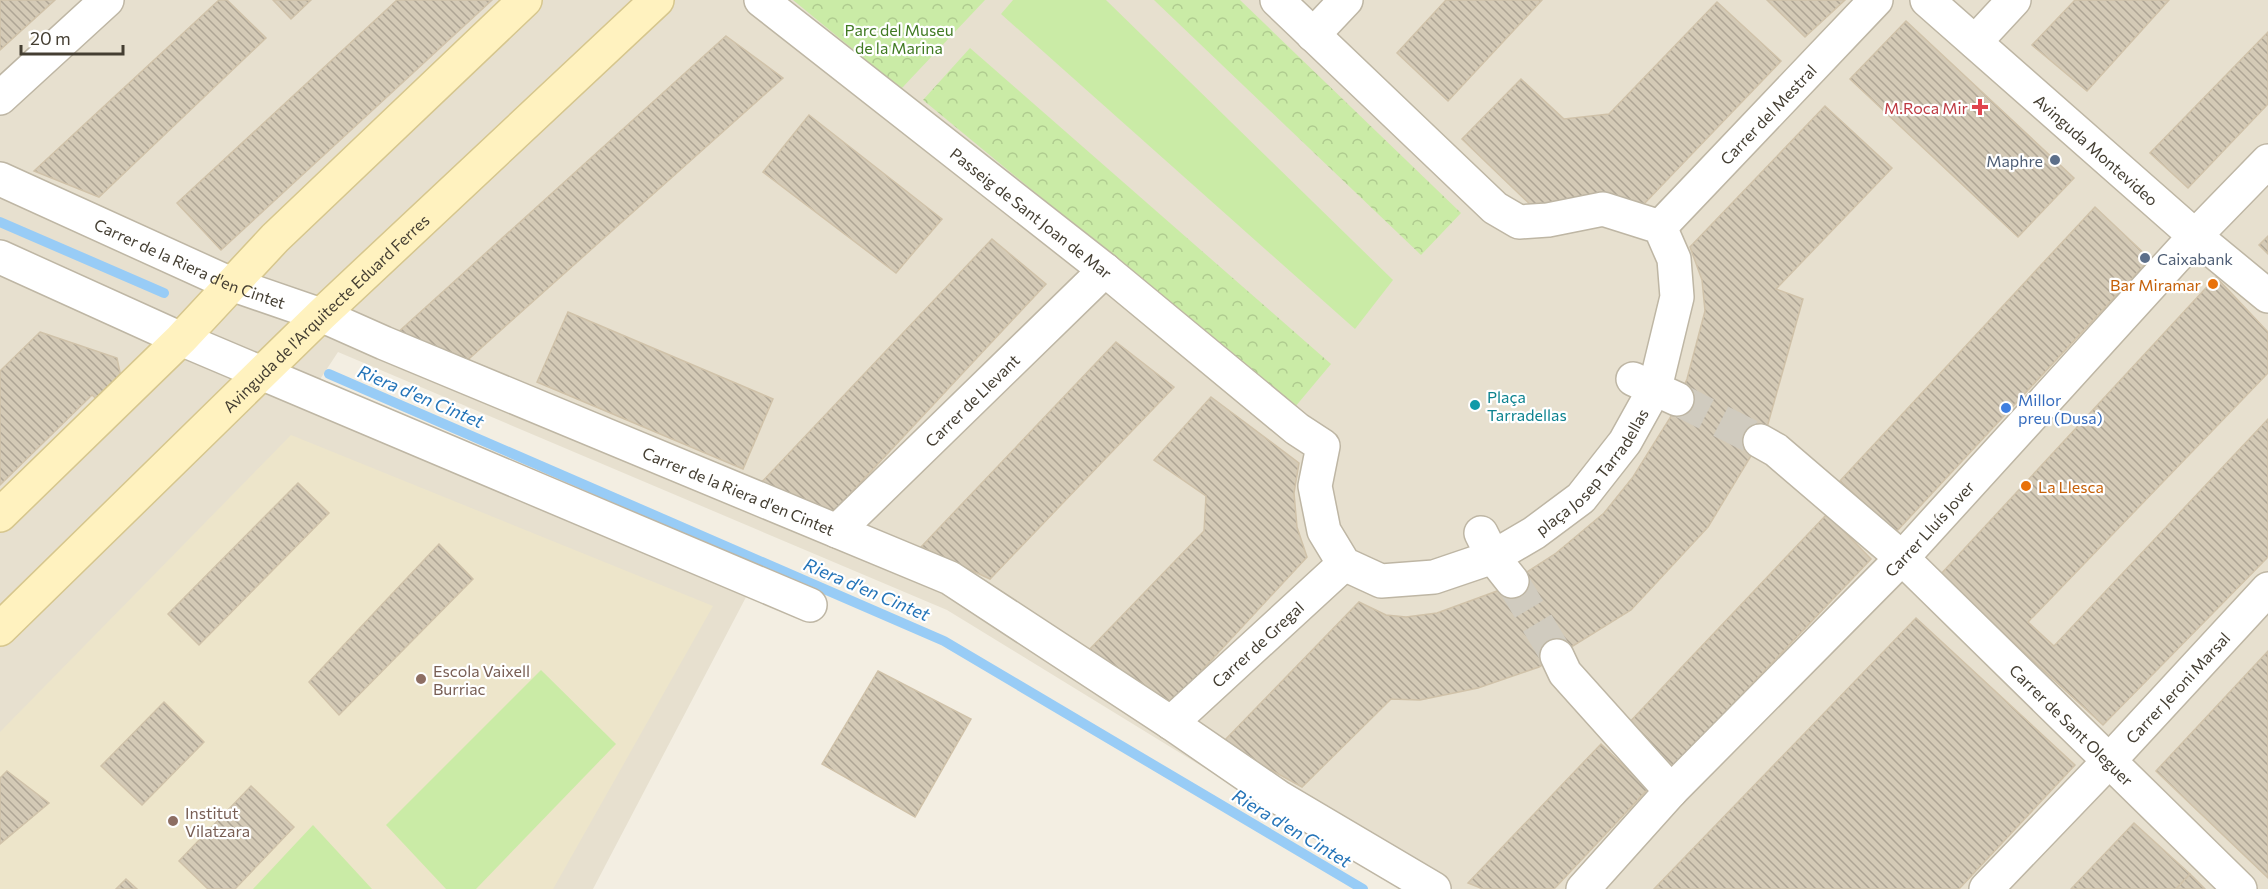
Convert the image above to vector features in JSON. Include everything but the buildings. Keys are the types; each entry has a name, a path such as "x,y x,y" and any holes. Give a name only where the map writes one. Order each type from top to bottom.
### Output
{"street":[{"path":"0,98 107,0"},
{"path":"0,515 181,339 275,238 525,0"},
{"name":"Avinguda de l'Arquitecte Eduard Ferres","path":"0,629 275,379 321,315 657,0"},
{"name":"Passeig de Sant Joan de Mar","path":"761,0 1105,270 1297,429 1323,446 1315,486 1324,531 1344,564"},
{"path":"1277,0 1495,208 1519,222 1548,220 1603,209 1660,227"},
{"path":"1313,35 1346,0"},
{"name":"Carrer del Mestral","path":"1660,227 1876,0"},
{"name":"Avinguda Montevideo","path":"1927,0 2195,236 2268,296"},
{"path":"1975,42 2014,0"},
{"name":"Carrer Lluís Jover","path":"1583,889 1671,791 1902,558 2195,236 2268,161"},
{"name":"Carrer de la Riera d'en Cintet","path":"0,179 231,284 321,315 384,344 951,578 1172,723 1280,798 1434,889"},
{"name":"plaça Josep Tarradellas","path":"1344,564 1380,581 1434,577 1495,557 1534,533 1581,498 1625,442 1655,389 1677,297 1674,259 1660,227"},
{"path":"0,257 181,339 810,605"},
{"name":"Carrer de Llevant","path":"837,531 1105,270"},
{"name":"Carrer de Sant Oleguer","path":"1760,441 1776,450 1902,558 2240,889"},
{"name":"Carrer de Gregal","path":"1172,723 1344,564"},
{"name":"Carrer Jeroni Marsal","path":"1986,889 2108,762 2268,589"},
{"path":"1557,656 1565,673 1671,791"}],"shaded area":[{"path":"0,0 2268,0 2268,889 1402,889 947,610 338,352 315,387 755,580 593,889 0,889"},
{"name":"Escola Vaixell Burriac","path":"291,435 713,606 553,889 0,889 0,732"}],"green space":[{"name":"Parc del Museu de la Marina","path":"793,0 985,0 901,89"},
{"path":"1013,0 1106,0 1393,280 1355,329 1001,14"},
{"path":"1154,0 1240,0 1461,213 1421,255"},
{"path":"970,48 1331,364 1295,407 923,100"},
{"path":"541,670 616,744 476,889 446,889 386,825"},
{"path":"313,825 372,889 253,889"}],"waterway":[{"name":"Riera d'en Cintet","path":"0,222 164,293"},
{"name":"Riera d'en Cintet","path":"329,374 944,641 1363,889"}],"tunnel":[{"path":"1677,399 1760,441"},
{"path":"1512,581 1557,656"}],"place":[{"name":"M.Roca Mir","path":"1980,107"},
{"name":"Maphre","path":"2055,160"},
{"name":"Caixabank","path":"2145,258"},
{"name":"Bar Miramar","path":"2213,284"},
{"name":"Plaça Tarradellas","path":"1475,405"},
{"name":"Millor preu (Dusa)","path":"2006,408"},
{"name":"La Llesca","path":"2026,486"},
{"name":"Escola Vaixell Burriac","path":"421,679"},
{"name":"Institut Vilatzara","path":"173,821"}]}
